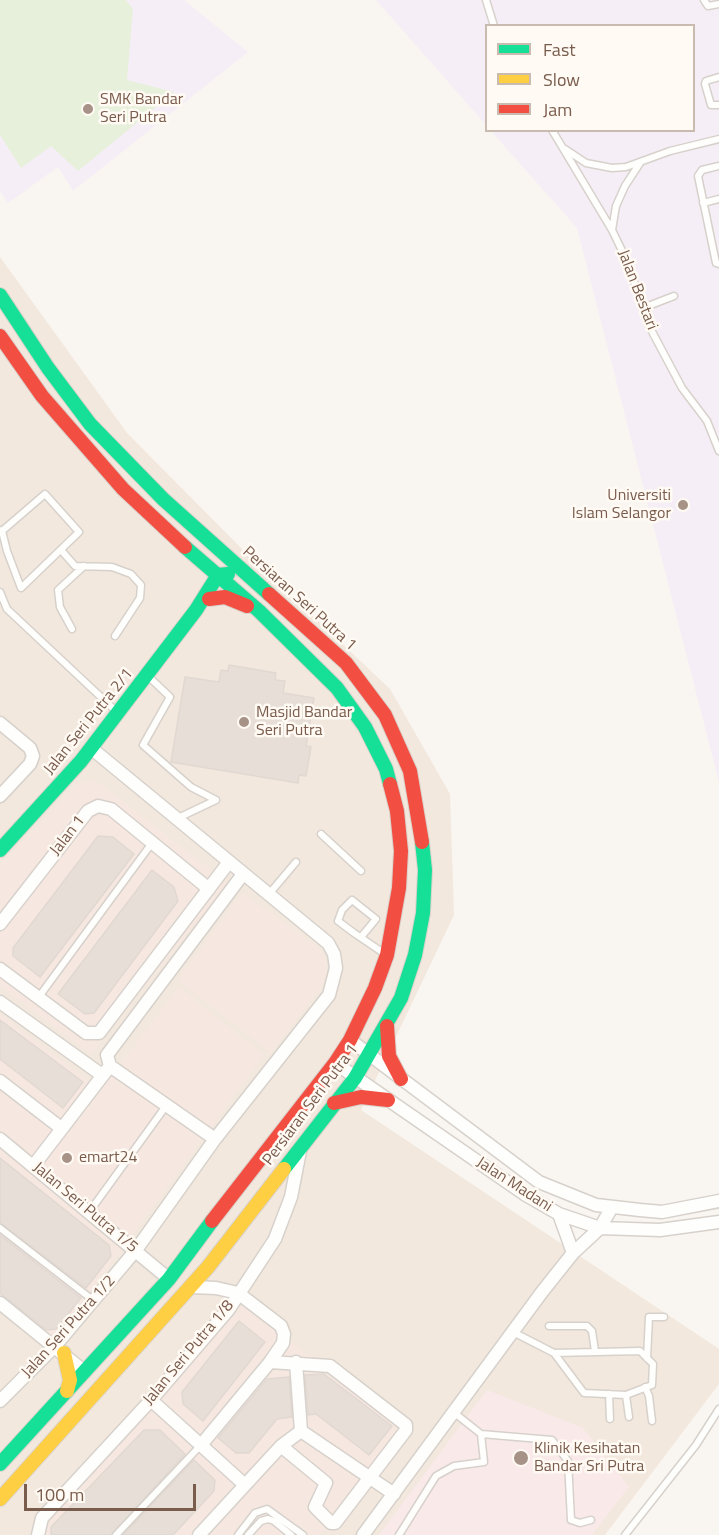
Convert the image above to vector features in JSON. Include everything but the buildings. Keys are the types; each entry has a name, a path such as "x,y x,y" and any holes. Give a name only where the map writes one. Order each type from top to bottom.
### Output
{"street":[{"name":"Persiaran Seri Putra 1","path":"0,295 48,368 90,423 163,499 346,663 385,715 410,771 422,826 425,870 423,913 415,955 401,998 355,1078 192,1287 0,1499"},
{"name":"Persiaran Seri Putra 1","path":"0,336 42,396 123,489 259,611 337,688 365,727 386,769 397,811 401,851 399,888 387,955 375,988 350,1040 335,1063 244,1178 169,1279 0,1464"},
{"path":"163,499 176,519 217,559 222,577 242,578 270,603 285,609"},
{"path":"184,546 198,564 206,596 225,597 259,611"},
{"name":"Jalan Seri Putra 2/1","path":"0,850 91,748 222,577"},
{"path":"0,723 30,748 33,756 30,764 0,796"},
{"name":"Jalan Seri Putra 1/2","path":"0,1401 60,1349 136,1250 215,1139 329,995 336,968 328,943 91,748"},
{"name":"Jalan 1","path":"0,924 87,811 98,806 111,808 209,889"},
{"path":"0,969 86,1033 99,1033 229,862"},
{"path":"34,1165 106,1070 107,1054 243,874"},
{"path":"0,1002 215,1139"},
{"path":"388,1022 389,1056 401,1079"},
{"name":"Jalan Madani","path":"350,1040 539,1182 596,1205 612,1207 662,1212 719,1201"},
{"name":"Jalan Madani","path":"335,1063 526,1195 559,1214 600,1228 660,1230 719,1222"},
{"path":"0,1081 61,1128"},
{"path":"334,1104 361,1097 387,1100"},
{"name":"Jalan Seri Putra 1/5","path":"1,1142 34,1165 169,1279"},
{"name":"Jalan Seri Putra 1/8","path":"38,1535 42,1518 151,1400 229,1309 275,1239 291,1197 301,1147"},
{"path":"363,1535 452,1411 573,1253 600,1228 612,1207"},
{"path":"559,1214 573,1253"},
{"path":"151,1264 170,1265 185,1259"},
{"path":"169,1279 190,1276 208,1267"},
{"path":"192,1287 216,1287 238,1293 281,1326 284,1334 283,1343 270,1362 201,1445"},
{"path":"0,1303 60,1349 85,1372 87,1404"},
{"path":"60,1349 82,1357 100,1354"},
{"path":"60,1349 70,1380 67,1391"},
{"path":"270,1362 330,1366 406,1425 406,1430 372,1477 335,1523 331,1523 315,1507 326,1483 281,1446"},
{"path":"296,1362 302,1431"},
{"path":"151,1400 245,1485"},
{"path":"302,1431 394,1494"},
{"path":"199,1535 281,1446 302,1431"}],"lane":[{"path":"486,0 493,24"},
{"path":"704,0 708,6 719,4"},
{"path":"719,77 706,81 705,84 711,105 719,105"},
{"name":"Jalan Bestari","path":"553,132 612,230 628,263 648,324 682,388 707,421 719,451"},
{"path":"562,147 586,164 599,168 626,167 719,139"},
{"path":"612,230 616,206 625,186 643,161"},
{"path":"719,166 702,170 698,176 716,263 719,264"},
{"path":"703,203 719,199"},
{"path":"643,308 674,296"},
{"path":"45,494 79,532 21,588 1,530 45,494"},
{"path":"61,550 75,566 112,567 131,574 141,585 140,598 115,636"},
{"path":"72,629 60,607 58,590 84,566"},
{"path":"0,592 7,609 118,713"},
{"path":"148,675 170,697 143,745 191,787 216,800 178,818"},
{"path":"321,834 361,871"},
{"path":"38,998 152,842"},
{"path":"269,894 296,862"},
{"path":"361,937 376,919 352,900 342,910 338,921 361,937 387,955"},
{"path":"90,1211 165,1106"},
{"path":"0,1227 95,1301"},
{"path":"647,1358 649,1317 664,1317"},
{"path":"549,1326 586,1326 592,1331 595,1351"},
{"path":"512,1332 554,1353 584,1393 626,1395 651,1385 653,1364 640,1351 554,1353"},
{"path":"645,1387 650,1396 652,1421"},
{"path":"609,1394 610,1419"},
{"path":"626,1395 629,1417"},
{"path":"625,1535 696,1445 719,1409"},
{"path":"452,1411 481,1434 552,1440 568,1461 571,1520 580,1523 591,1520"},
{"path":"399,1535 436,1476 454,1466 484,1462 481,1434"},
{"path":"116,1535 201,1445"},
{"path":"238,1535 255,1513 267,1509 303,1535"},
{"path":"248,1535 261,1521 268,1519 291,1535"}],"shaded area":[{"name":"SMK Bandar Seri Putra","path":"0,0 184,0 248,52 73,191 58,167 8,203 0,191"},
{"name":"Universiti Islam Selangor","path":"376,0 719,0 719,782 577,228 492,132 695,132 695,24 485,24 485,124"},
{"path":"0,257 127,433 243,550 390,689 450,794 454,915 361,1110 719,1349 719,1384 605,1535 0,1535"},
{"path":"95,780 228,883 91,1054 0,986 0,865 76,784"},
{"path":"242,893 319,948 326,961 327,979 271,1053 178,980"},
{"path":"179,987 264,1055 55,1340 0,1297 0,1014 100,1090"},
{"path":"242,1305 402,1427 321,1535 45,1535 48,1521"},
{"name":"Klinik Kesihatan Bandar Sri Putra","path":"487,1390 583,1428 629,1487 592,1535 379,1535"}],"green space":[{"name":"SMK Bandar Seri Putra","path":"0,0 126,0 133,9 127,80 174,92 78,171 51,146 21,168 0,135"}],"traffic: fast":[{"path":"0,295 48,368 90,424 163,499 269,594"},
{"path":"185,547 259,611 337,688 365,727 386,769 390,784"},
{"path":"0,850 81,761 196,610 218,575 228,574"},
{"path":"284,1169 355,1078 401,998 415,955 423,913 425,870 422,842"},
{"path":"0,1464 169,1279 212,1221"}],"traffic: slow":[{"path":"0,1499 208,1267 284,1169"},
{"path":"64,1353 70,1380 67,1391"}],"traffic: jam":[{"path":"0,336 42,396 123,489 185,547"},
{"path":"269,594 346,663 385,715 410,771 422,842"},
{"path":"209,599 225,597 247,606"},
{"path":"212,1221 335,1063 350,1040 375,988 387,955 399,888 401,851 397,811 390,784"},
{"path":"387,1026 389,1056 401,1079"},
{"path":"334,1103 361,1097 388,1100"}],"place":[{"name":"SMK Bandar Seri Putra","path":"88,109"},
{"name":"Universiti Islam Selangor","path":"683,505"},
{"name":"Masjid Bandar Seri Putra","path":"244,722"},
{"name":"emart24","path":"67,1158"},
{"name":"Klinik Kesihatan Bandar Sri Putra","path":"521,1458"}]}
